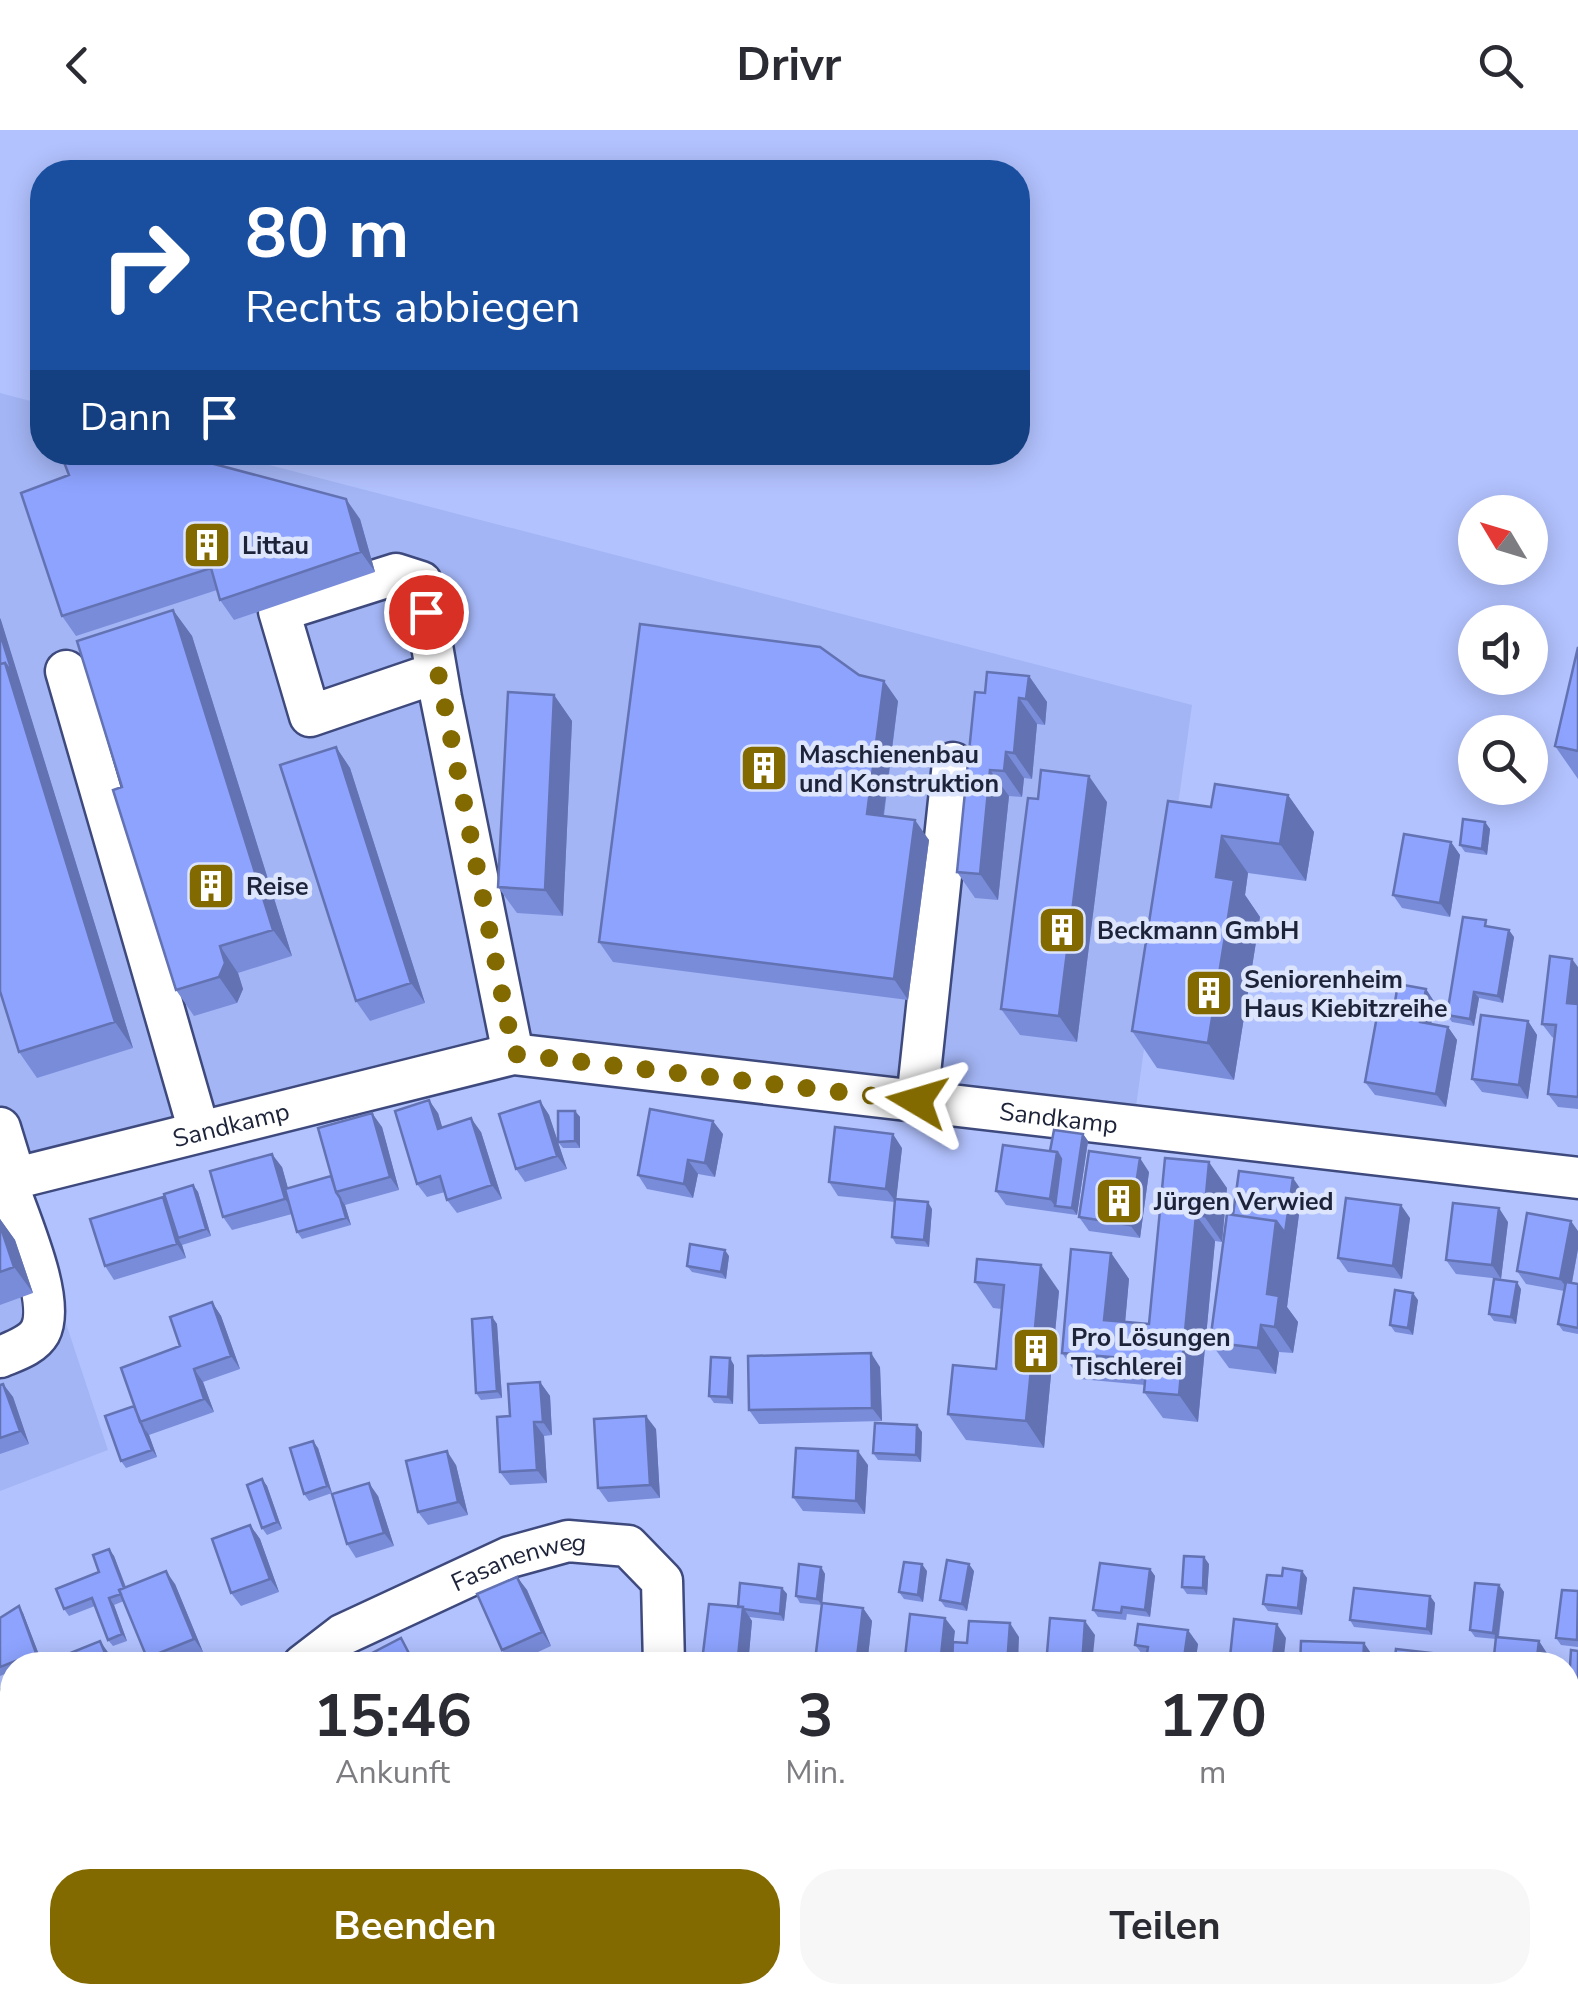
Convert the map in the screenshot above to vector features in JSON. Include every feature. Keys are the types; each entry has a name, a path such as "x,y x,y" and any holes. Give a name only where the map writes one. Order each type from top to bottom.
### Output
{"street":[{"path":"66,672 199,1131"},
{"path":"436,673 514,1054"},
{"path":"917,1101 953,763"},
{"name":"Sandkamp","path":"7,1180 514,1054 1578,1178"},
{"path":"0,1128 7,1180 42,1292 44,1314 40,1332 28,1345 0,1357"},
{"name":"Fasanenweg","path":"320,1652 342,1636 510,1556 568,1541 628,1546 662,1580 664,1652"}],"shaded area":[{"path":"0,393 30,401 30,465 269,465 1192,705 1132,1135 521,1066 23,1194 108,1450 0,1491"}],"building":[{"name":"Littau","path":"65,465 218,465 346,499 361,552 220,600 211,568 62,616 21,493 69,475"},
{"name":"Reise","path":"173,610 273,930 220,946 225,963 219,977 176,990 113,790 122,787 77,641"},
{"name":"Maschienenbau und Konstruktion","path":"640,624 820,647 859,675 884,681 867,814 915,820 894,979 599,942"},
{"path":"0,633 13,675 5,663 0,664"},
{"path":"1578,647 1578,751 1555,746"},
{"path":"5,663 115,1022 19,1052 0,991 0,664"},
{"path":"987,672 1029,676 1026,699 1019,698 1014,753 1006,752 1004,771 990,770 980,874 957,872 975,692 985,693"},
{"path":"508,692 554,695 545,890 498,887"},
{"path":"336,747 411,983 356,1001 280,765"},
{"path":"1041,770 1089,776 1059,1016 1001,1009 1028,798 1038,799"},
{"path":"1215,784 1288,795 1280,844 1222,836 1216,877 1234,880 1208,1043 1132,1031 1168,801 1211,807"},
{"path":"1463,819 1485,822 1482,849 1460,845"},
{"path":"1404,834 1451,842 1440,903 1393,895"},
{"path":"1463,917 1486,920 1485,926 1509,930 1498,996 1474,992 1470,1019 1447,1015"},
{"path":"1550,956 1572,959 1567,1003 1578,1004 1578,1097 1548,1094 1556,1025 1542,1024"},
{"path":"1398,984 1426,989 1420,1022 1448,1027 1436,1094 1365,1082 1377,1016 1392,1019"},
{"path":"1481,1015 1528,1021 1519,1085 1472,1079"},
{"path":"429,1100 438,1129 471,1118 492,1185 447,1200 440,1176 417,1184 395,1111"},
{"path":"540,1101 557,1156 516,1169 499,1114"},
{"path":"650,1109 713,1121 705,1163 688,1160 684,1184 638,1175"},
{"path":"558,1111 575,1111 575,1141 558,1142"},
{"path":"372,1113 390,1177 336,1192 318,1128"},
{"path":"835,1127 893,1134 886,1189 829,1182"},
{"path":"1054,1130 1083,1134 1072,1208 1055,1206 1061,1159 1057,1152 1050,1151"},
{"path":"1003,1145 1057,1152 1050,1199 996,1191"},
{"name":"Jürgen Verwied","path":"1089,1151 1140,1158 1130,1225 1079,1217"},
{"path":"272,1154 285,1199 223,1217 210,1171"},
{"path":"1165,1158 1209,1162 1204,1216 1196,1215 1179,1395 1144,1392 1147,1360 1062,1353 1071,1249 1111,1253 1104,1320 1149,1324"},
{"path":"1239,1171 1293,1178 1285,1233 1276,1221 1233,1215"},
{"path":"331,1176 346,1218 297,1232 285,1189"},
{"path":"193,1185 206,1229 178,1238 164,1194"},
{"path":"163,1197 177,1244 105,1266 90,1219"},
{"path":"1346,1198 1401,1205 1393,1266 1338,1258"},
{"path":"895,1199 928,1202 924,1240 892,1237"},
{"path":"1453,1203 1499,1208 1492,1265 1446,1260"},
{"path":"1527,1213 1571,1221 1560,1279 1517,1271"},
{"path":"1227,1214 1276,1221 1267,1294 1279,1296 1275,1327 1261,1325 1258,1348 1210,1342"},
{"path":"0,1225 14,1267 0,1272"},
{"path":"690,1244 725,1250 721,1272 687,1266"},
{"path":"977,1259 1041,1265 1026,1421 948,1414 953,1365 996,1369 1004,1285 975,1282"},
{"path":"1494,1279 1517,1282 1511,1317 1489,1314"},
{"path":"1566,1282 1578,1284 1578,1328 1558,1324"},
{"path":"1395,1290 1413,1293 1408,1328 1390,1325"},
{"path":"212,1302 231,1356 194,1369 204,1399 140,1422 121,1368 180,1346 170,1317"},
{"path":"492,1317 497,1391 476,1393 472,1319"},
{"path":"871,1353 872,1408 749,1410 748,1356"},
{"path":"711,1357 730,1358 728,1397 709,1396"},
{"path":"540,1382 543,1422 534,1422 537,1470 500,1472 497,1417 510,1416 508,1384"},
{"path":"3,1384 20,1431 0,1438 0,1385"},
{"path":"134,1406 152,1450 121,1461 105,1416"},
{"path":"646,1416 650,1485 598,1488 594,1419"},
{"path":"875,1423 917,1425 916,1455 873,1453"},
{"path":"313,1441 327,1486 304,1494 290,1448"},
{"path":"796,1448 858,1451 856,1501 793,1497"},
{"path":"447,1451 458,1502 418,1512 406,1461"},
{"path":"262,1479 277,1522 262,1528 247,1485"},
{"path":"369,1483 384,1533 347,1544 332,1494"},
{"path":"250,1525 270,1579 231,1593 212,1539"},
{"path":"109,1549 124,1588 119,1590 121,1594 109,1598 122,1634 108,1640 92,1598 64,1609 56,1589 99,1572 93,1555"},
{"path":"1184,1556 1204,1557 1203,1588 1182,1587"},
{"path":"947,1560 969,1564 962,1604 940,1600"},
{"path":"904,1562 922,1564 918,1595 899,1592"},
{"path":"1100,1563 1150,1569 1145,1610 1093,1610"},
{"path":"799,1564 821,1567 817,1599 796,1596"},
{"path":"1283,1568 1302,1571 1298,1608 1263,1604 1267,1575 1282,1576"},
{"path":"166,1571 194,1639 162,1652 145,1652 119,1590"},
{"path":"517,1577 542,1632 502,1650 477,1594"},
{"path":"740,1583 782,1588 780,1614 738,1607"},
{"path":"1475,1583 1499,1585 1493,1633 1470,1630"},
{"path":"1354,1588 1430,1596 1427,1629 1350,1620"},
{"path":"1562,1590 1578,1591 1577,1640 1556,1638"},
{"path":"822,1603 863,1608 858,1652 816,1652"},
{"path":"709,1604 743,1607 738,1652 703,1652"},
{"path":"19,1606 36,1652 0,1652 0,1618"},
{"path":"910,1614 945,1618 941,1652 906,1652"},
{"path":"1050,1618 1085,1621 1083,1652 1047,1652"},
{"path":"1234,1619 1277,1624 1274,1652 1231,1652"},
{"path":"969,1621 1010,1623 1008,1652 953,1652 953,1642 967,1643"},
{"path":"1138,1624 1188,1630 1185,1652 1147,1652 1148,1647 1135,1645"},
{"path":"1496,1637 1539,1641 1538,1652 1494,1652"},
{"path":"401,1638 408,1652 374,1652"},
{"path":"100,1641 105,1652 73,1652"},
{"path":"1301,1641 1364,1643 1364,1652 1301,1652"}],"place":[{"name":"Littau","path":"207,545"},
{"name":"Maschienenbau und Konstruktion","path":"764,768"},
{"name":"Reise","path":"211,886"},
{"name":"Beckmann GmbH","path":"1062,930"},
{"name":"Seniorenheim Haus Kiebitzreihe","path":"1209,993"},
{"name":"Jürgen Verwied","path":"1119,1201"},
{"name":"Pro Lösungen Tischlerei","path":"1036,1351"}],"route":[{"path":"426,612 440,698 514,1054 917,1101"}]}
